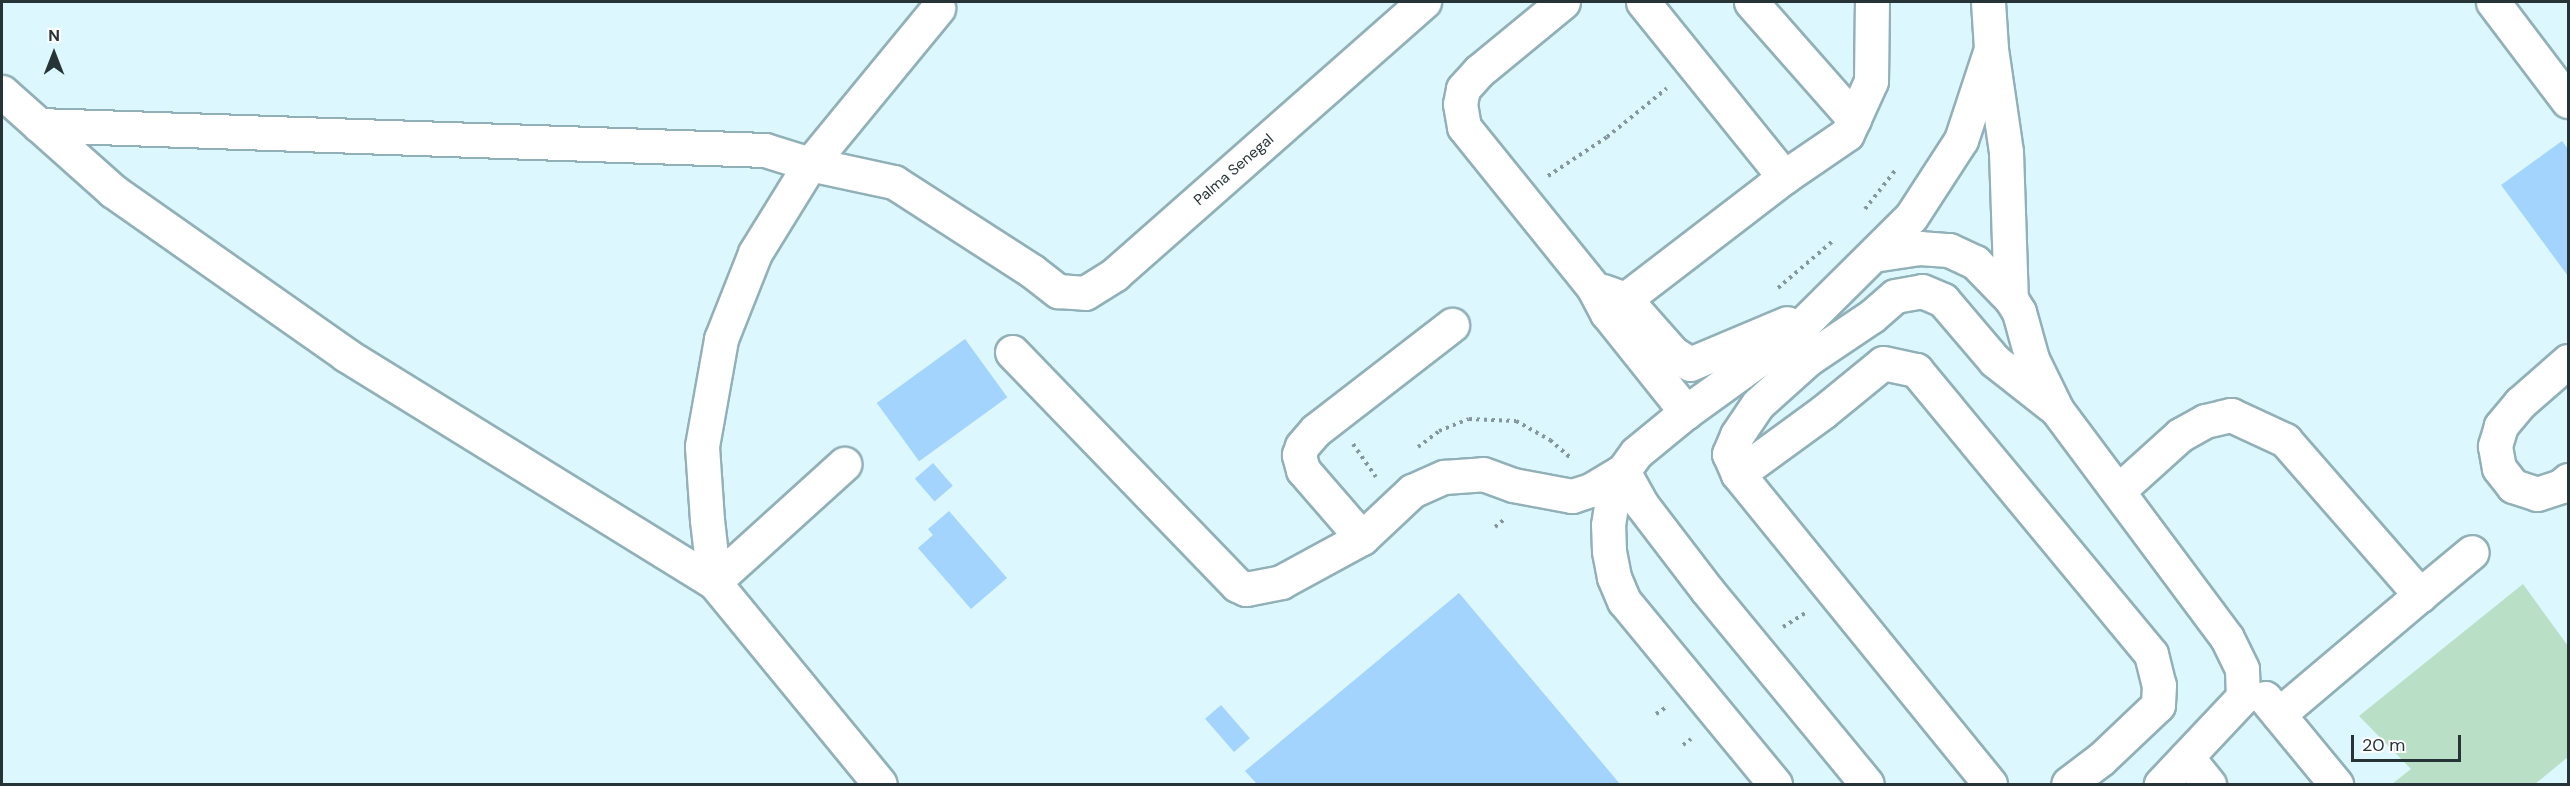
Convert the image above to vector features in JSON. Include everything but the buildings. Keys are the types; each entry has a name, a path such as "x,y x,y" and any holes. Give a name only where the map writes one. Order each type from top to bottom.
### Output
{"street":[{"name":"Palma Senegal","path":"39,125 765,150 810,164 894,182 1032,271 1058,291 1085,293 1115,274 1424,2"},
{"path":"1563,2 1479,71 1463,89 1460,104 1464,127 1608,300 1686,412"},
{"path":"1643,2 1784,177"},
{"path":"1751,2 1854,119"},
{"path":"1608,300 1848,134 1870,81 1872,2"},
{"path":"1988,2 1991,49 2006,152 2011,299"},
{"path":"2493,2 2568,100"},
{"path":"714,582 706,520 702,446 721,339 755,253 810,164 938,8"},
{"path":"1990,784 1738,474 1729,454 1737,435 1803,338 1873,255 1911,217 1961,140 1991,49"},
{"path":"2,92 113,191 346,355 714,582 880,784"},
{"path":"1873,255 1919,248 1948,250 1975,262 2011,299 2019,312 2032,359 2057,410 2227,638 2242,669 2336,784"},
{"path":"1775,784 1624,601 1614,577 1609,551 1608,525 1612,499 1623,471 1636,453 1686,412 1803,338 1872,316 1895,296 1922,291 1943,300 1995,361 2057,410"},
{"path":"1608,300 1690,364 1776,327 1803,338"},
{"path":"1362,538 1303,470 1299,455 1302,446 1316,430 1452,326"},
{"path":"1012,352 1237,585 1246,589 1281,582 1362,538 1412,491 1444,477 1484,474 1513,485 1572,496 1591,490 1623,471"},
{"path":"2568,361 2520,403 2501,426 2495,446 2499,468 2513,486 2536,494 2561,486 2568,480"},
{"path":"1738,474 1823,412 1883,363 1916,370 2151,654 2159,685 2158,705 2101,759 2068,784"},
{"path":"2118,491 2180,435 2205,421 2231,415 2285,440 2420,595"},
{"path":"714,582 844,464"},
{"path":"1623,471 1642,505 1707,590 1867,784"},
{"path":"2278,714 2472,552"},
{"path":"2168,775 2243,697 2242,669"},
{"path":"2168,775 2209,784"}],"path":[{"path":"1519,195 1607,137 1694,65"},
{"path":"1863,212 1904,159"},
{"path":"1769,296 1839,235"},
{"path":"1495,527 1541,490"}],"green space":[{"path":"2523,584 2568,646 2568,757 2535,784 2392,784 2411,769 2359,716"}]}
